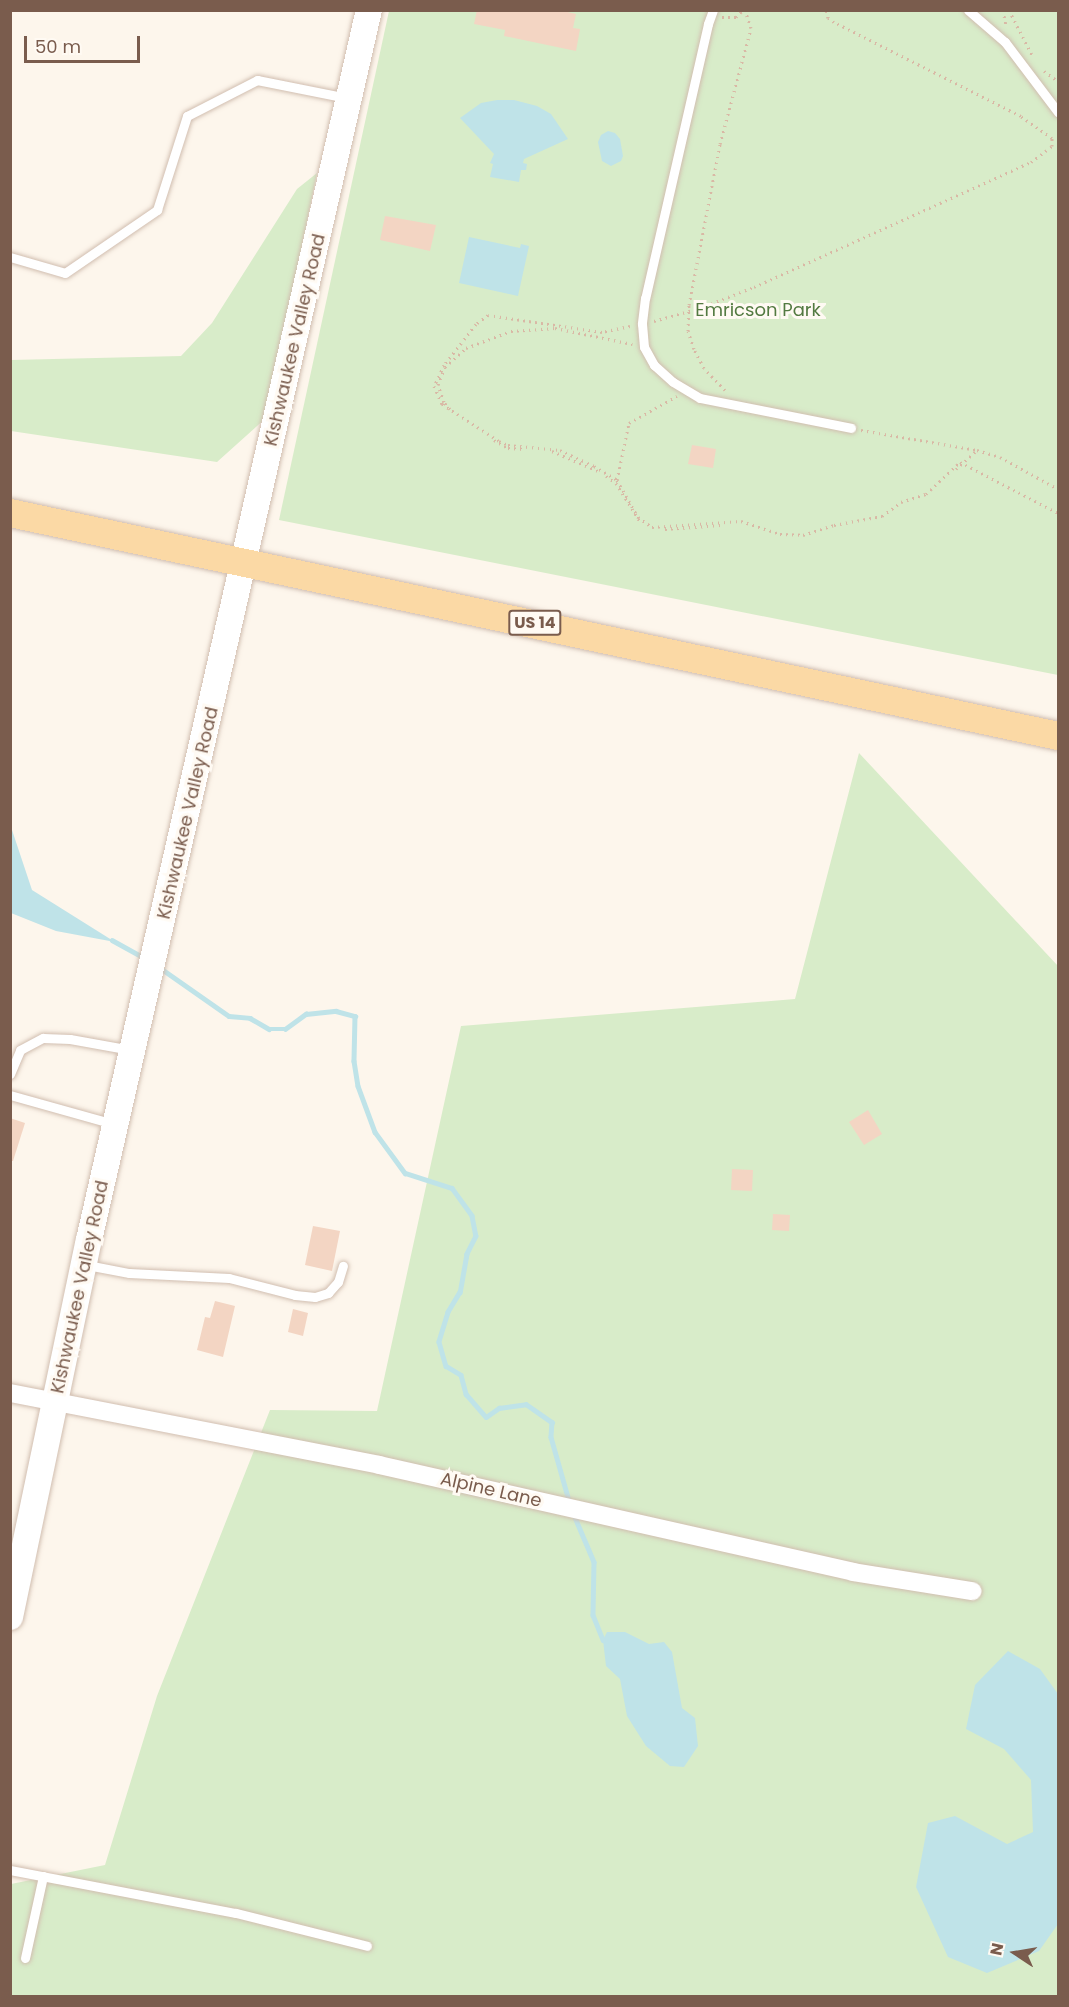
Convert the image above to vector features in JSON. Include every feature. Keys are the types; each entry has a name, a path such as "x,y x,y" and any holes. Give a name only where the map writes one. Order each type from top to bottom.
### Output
{"main road":[{"name":"US 14","path":"10,513 246,561 1059,736"}],"street":[{"name":"Kishwaukee Valley Road","path":"10,1617 84,1265 246,561 369,10"},
{"name":"Alpine Lane","path":"10,1392 380,1465 853,1572 972,1591"}],"lane":[{"path":"968,10 1005,42 1059,112"},
{"path":"712,13 648,287 642,324 644,347 654,365 700,398 852,428"},
{"path":"10,257 65,273 157,210 188,116 258,80 349,98"},
{"path":"10,1074 20,1050 43,1038 70,1039 133,1050"},
{"path":"10,1095 116,1125"},
{"path":"84,1265 129,1273 229,1278 295,1296 315,1297 328,1293 338,1282 343,1266"},
{"path":"10,1870 236,1913 367,1946"},
{"path":"25,1958 43,1876"}],"path":[{"path":"712,13 736,17 744,10 751,28 720,144 688,311 688,331 704,368 742,406"},
{"path":"826,10 828,18 834,22 1021,116 1052,138 1052,146 1031,162 963,193 754,287 688,311 602,332 488,315 476,324 444,365 434,386 442,404 499,444 508,448 559,452 616,482 637,519 651,528 741,523 781,535 803,537 835,526 883,517 901,504 925,496 978,450"},
{"path":"1009,10 1035,63"},
{"path":"1043,70 1059,81"},
{"path":"455,415 444,402 438,385 445,367 466,348 511,331 555,328 644,347"},
{"path":"616,482 629,423 686,390"},
{"path":"852,428 978,450 1000,457 1059,489"},
{"path":"963,463 1059,513"}],"green space":[{"name":"Emricson Park","path":"389,11 1058,11 1058,675 279,520"},
{"path":"317,173 266,418 217,462 11,431 11,360 181,356 212,323 297,189"},
{"path":"859,753 1058,966 1058,1996 11,1996 11,1884 105,1865 157,1696 270,1410 377,1411 461,1026 795,999"}],"water":[{"path":"514,100 537,106 551,114 568,139 524,159 523,163 527,164 526,170 521,170 519,182 490,177 493,164 490,163 494,154 460,118 481,103"},
{"path":"608,131 615,133 620,139 623,156 621,161 611,166 602,161 598,142 601,135"},
{"path":"469,237 520,248 521,244 529,246 518,296 459,283"},
{"path":"10,824 32,890 115,942 56,931 11,913"},
{"path":"607,1632 625,1632 649,1644 664,1642 672,1652 682,1708 695,1718 698,1746 684,1767 670,1766 646,1746 627,1716 620,1679 606,1666 603,1640"},
{"path":"1008,1651 1040,1669 1058,1694 1058,1924 1039,1951 987,1973 948,1957 916,1887 928,1823 955,1816 1007,1844 1033,1832 1031,1780 1004,1749 966,1729 975,1685"}],"building":[{"path":"477,10 559,10 576,14 573,28 580,29 576,51 504,36 505,30 474,24"},
{"path":"385,216 436,225 430,251 380,240"},
{"path":"692,445 716,449 713,468 688,464"},
{"path":"868,1110 882,1134 864,1145 849,1122"},
{"path":"10,1118 25,1123 13,1161 10,1161"},
{"path":"732,1169 753,1170 752,1191 731,1190"},
{"path":"773,1214 790,1215 789,1231 772,1230"},
{"path":"313,1226 340,1231 332,1271 305,1265"},
{"path":"215,1301 235,1306 223,1357 197,1350 205,1317 210,1318"},
{"path":"293,1309 308,1313 303,1336 288,1332"}],"waterway":[{"path":"112,940 144,958"},
{"path":"159,967 229,1016 250,1018 269,1029 285,1029 306,1014 336,1011 355,1016 354,1061 358,1086 375,1132 405,1173 452,1188 472,1216 476,1236 467,1254 460,1292 448,1312 439,1342 446,1366 461,1375 466,1394 486,1417 499,1408 526,1404 552,1422 551,1437 570,1504"},
{"path":"574,1515 594,1562 593,1615 603,1640"}]}
